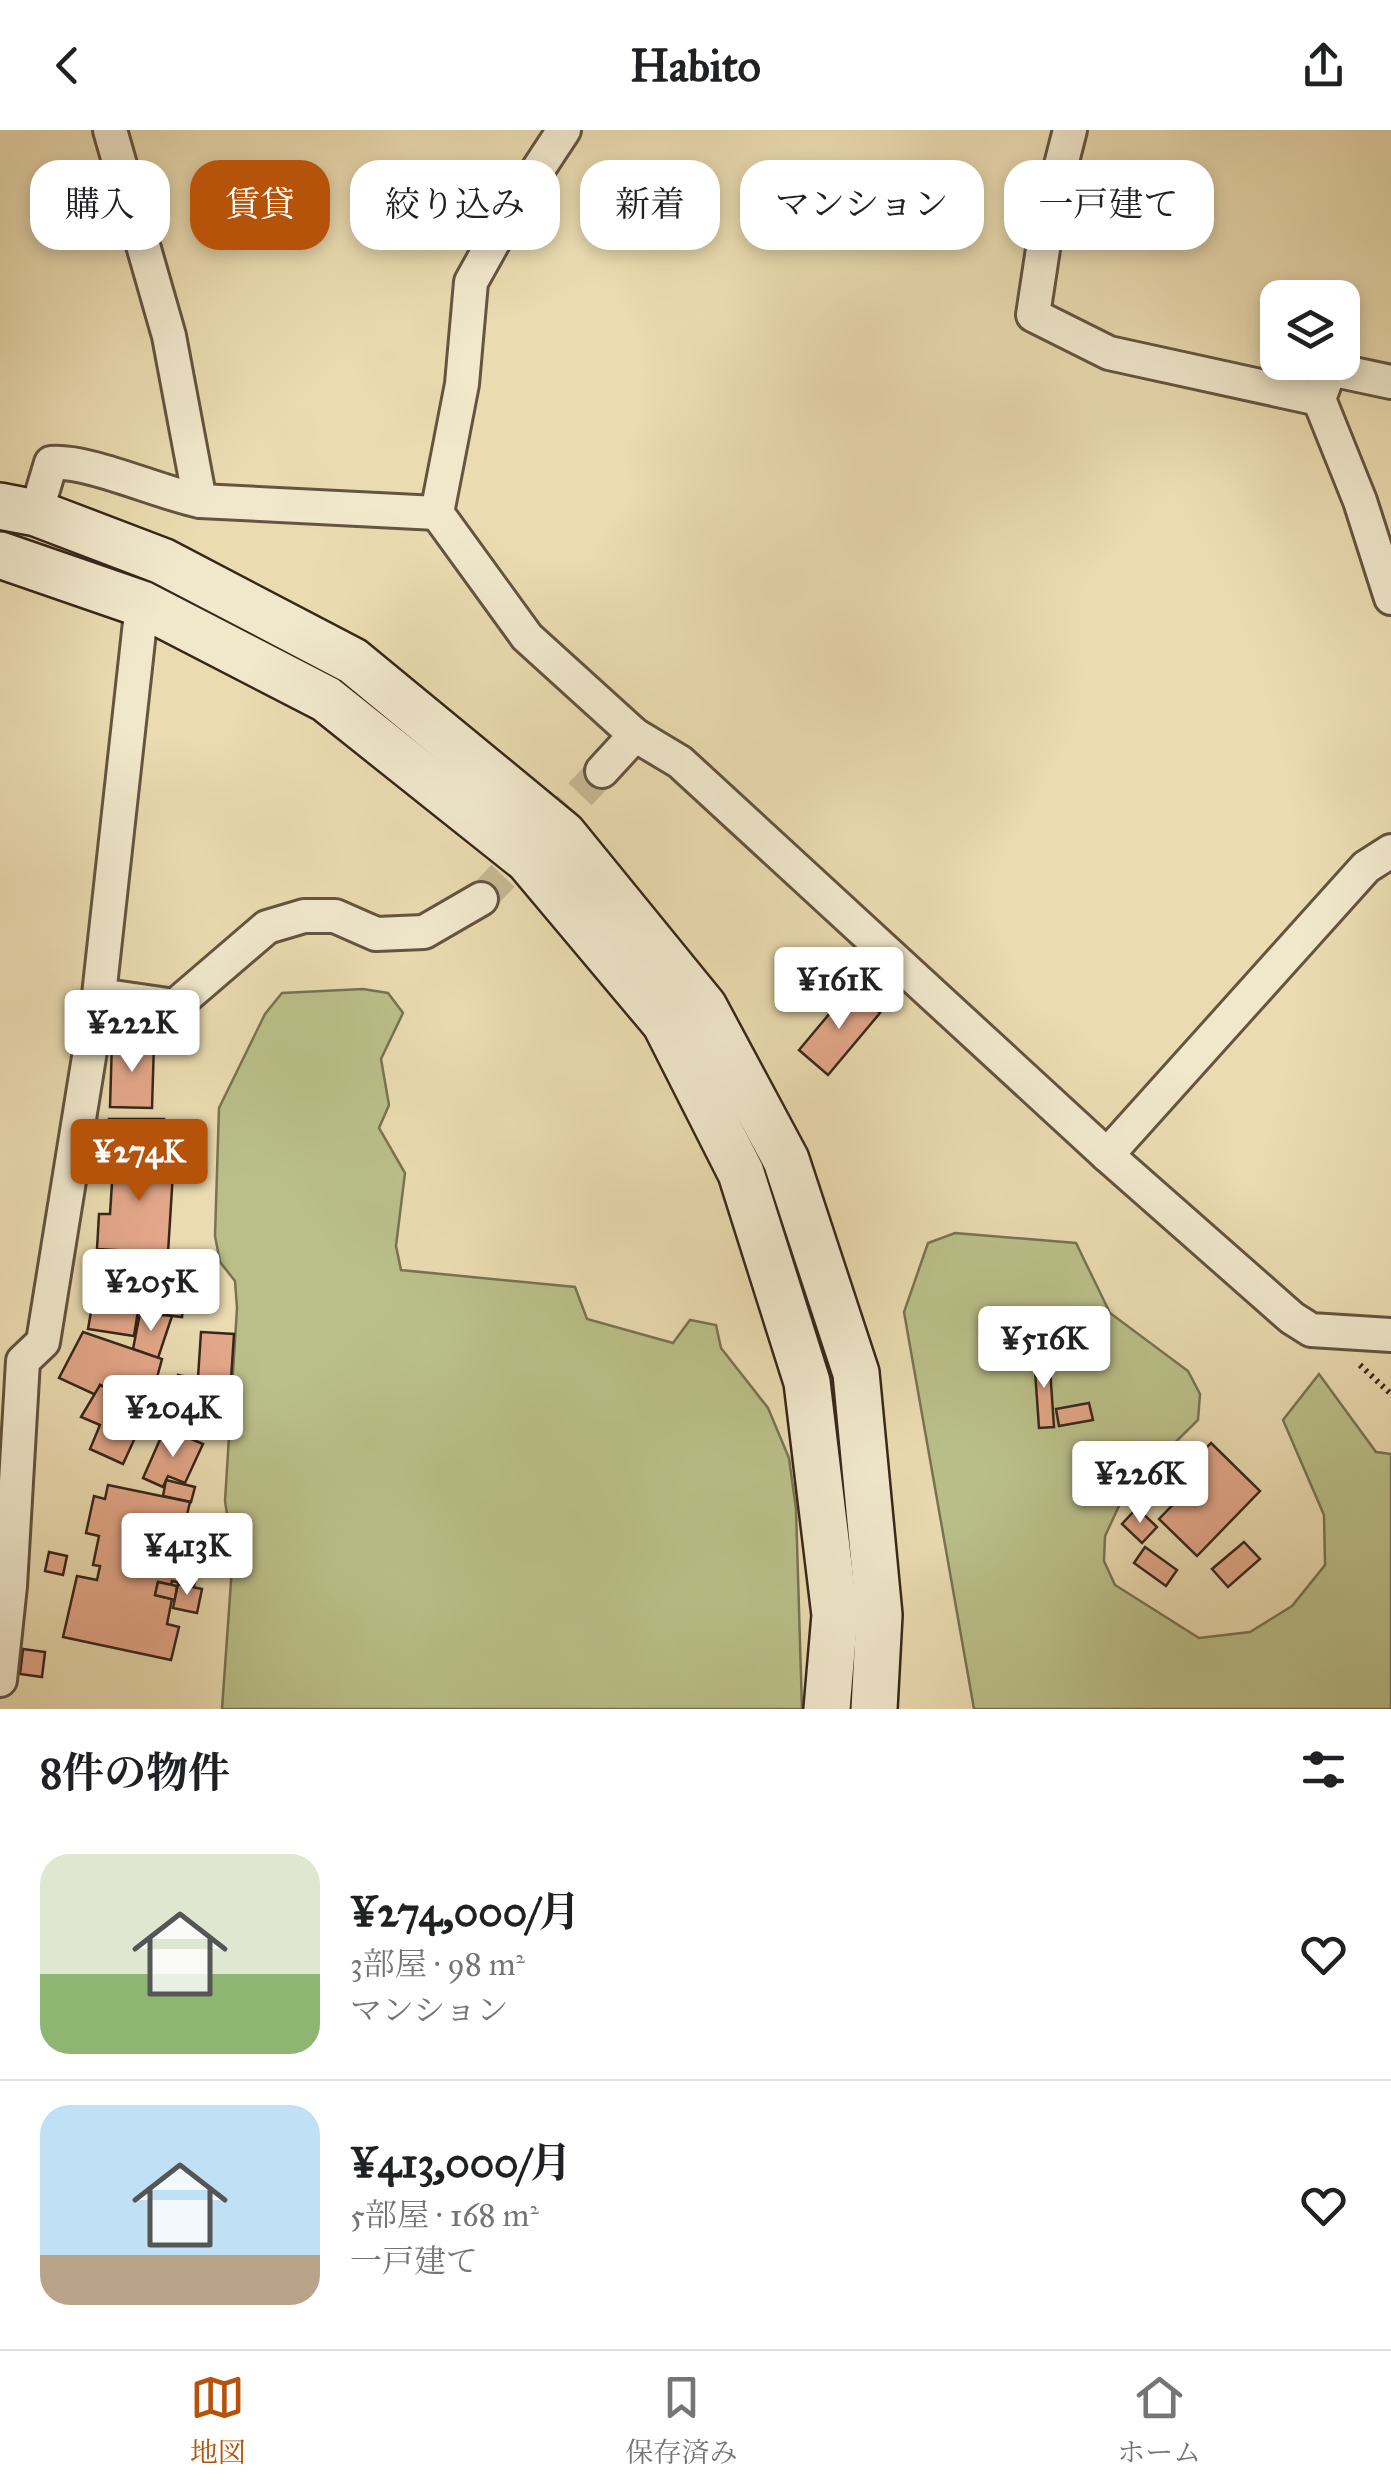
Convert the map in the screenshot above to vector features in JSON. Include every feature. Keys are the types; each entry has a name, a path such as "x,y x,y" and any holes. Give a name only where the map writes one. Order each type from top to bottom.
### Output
{"street":[{"path":"110,130 169,336 200,501"},
{"path":"564,130 510,212 471,282 462,384 437,513 527,637 634,735 680,762 1107,1156 1292,1318 1311,1330 1391,1335"},
{"path":"1070,130 1048,216 1033,314 1109,353 1319,399"},
{"path":"1391,382 1330,369 1319,399 1360,501 1391,598"},
{"path":"437,513 200,501 166,494 70,462 51,463 18,509 162,561 353,662 562,834 704,1007 786,1160 856,1373 879,1615 874,1709"},
{"path":"0,555 142,604 326,698 528,860 665,1023 741,1173 807,1382 835,1615 828,1709"},
{"path":"0,1680 10,1586 12,1353 43,1342 99,995 142,604"},
{"path":"602,771 634,735"},
{"path":"1107,1156 1366,867 1391,851"},
{"path":"99,995 175,1006 267,927 304,916 335,916 376,934 424,932 481,898"}],"green space":[{"path":"363,989 388,993 403,1013 381,1059 389,1105 379,1128 405,1173 396,1246 401,1270 575,1287 587,1319 673,1343 690,1320 716,1325 721,1348 768,1408 789,1458 796,1509 802,1709 222,1709 233,1553 225,1501 237,1308 235,1281 220,1262 215,1236 219,1108 265,1014 282,993"},
{"path":"955,1233 1076,1243 1110,1313 1188,1371 1200,1394 1198,1420 1126,1491 1105,1536 1104,1561 1115,1585 1199,1638 1250,1632 1292,1606 1325,1565 1324,1515 1283,1420 1319,1374 1376,1452 1391,1454 1391,1709 974,1709 904,1312 928,1243"}],"building":[{"path":"851,988 880,1013 828,1075 799,1050"},
{"path":"112,1041 154,1043 152,1108 110,1107"},
{"path":"109,1119 164,1119 164,1146 109,1146"},
{"path":"114,1152 174,1156 168,1253 97,1249 99,1214 110,1214"},
{"path":"121,1253 152,1256 151,1264 120,1261"},
{"path":"152,1258 187,1262 182,1317 147,1313"},
{"path":"100,1260 145,1267 134,1336 88,1329"},
{"path":"140,1313 172,1316 158,1358 133,1349"},
{"path":"83,1332 162,1359 149,1407 100,1385 96,1395 59,1378"},
{"path":"201,1332 234,1334 230,1395 197,1393"},
{"path":"1049,1354 1054,1427 1039,1428 1034,1356"},
{"path":"178,1375 194,1378 188,1412 172,1409"},
{"path":"100,1385 149,1407 123,1464 90,1449 100,1425 81,1417"},
{"path":"198,1398 217,1402 213,1423 195,1420"},
{"path":"1089,1403 1093,1420 1059,1426 1056,1409"},
{"path":"162,1435 181,1443 184,1436 203,1444 185,1483 168,1476 163,1487 143,1478"},
{"path":"1211,1443 1260,1491 1197,1556 1159,1519 1194,1483 1183,1472"},
{"path":"166,1480 195,1487 191,1502 163,1496"},
{"path":"108,1485 190,1502 178,1553 200,1558 194,1586 158,1582 155,1595 172,1599 167,1624 179,1627 171,1660 63,1637 77,1576 97,1580 100,1566 93,1565 99,1536 86,1533 94,1496 105,1499"},
{"path":"1137,1508 1157,1527 1142,1543 1122,1524"},
{"path":"1244,1542 1260,1559 1228,1587 1212,1569"},
{"path":"1145,1547 1177,1570 1166,1586 1134,1563"},
{"path":"49,1552 67,1556 63,1575 45,1571"},
{"path":"158,1582 177,1586 175,1600 155,1595"},
{"path":"178,1584 202,1589 197,1613 173,1608"},
{"path":"23,1649 45,1652 42,1677 20,1674"}],"tunnel":[{"path":"481,899 602,771"}]}
